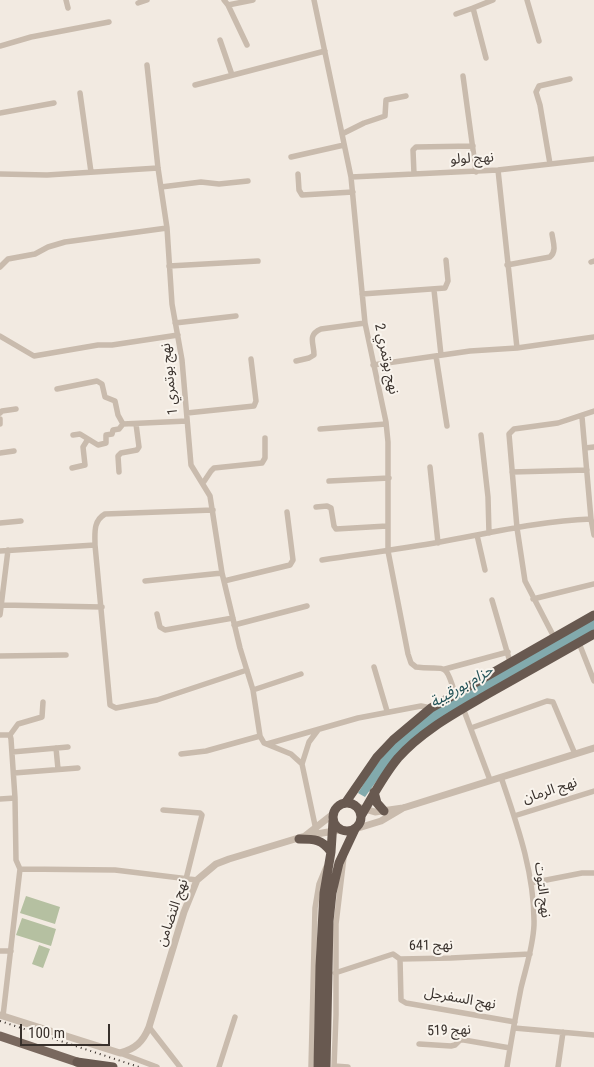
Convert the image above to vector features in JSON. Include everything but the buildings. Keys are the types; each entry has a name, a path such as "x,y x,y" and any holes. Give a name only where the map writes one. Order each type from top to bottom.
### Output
{"highway":[{"path":"318,1067 320,966 324,894 337,830 333,818 337,806 346,802 377,757 392,740 431,708 594,615"},
{"path":"332,1067 329,921 334,883 345,849 360,822 361,811 389,770 408,748 428,731 463,708 594,634"},
{"path":"374,792 377,803 384,812"},
{"path":"346,802 353,804 361,811"},
{"path":"337,830 347,831 355,828"},
{"path":"302,838 314,839 318,834 331,857"},
{"path":"77,1062 113,1067"}],"main road":[{"path":"0,1036 92,1067"}],"street":[{"path":"66,0 68,8"},
{"path":"138,3 147,0"},
{"path":"247,45 226,2 253,0"},
{"name":"نهج بوتمري 2","path":"314,0 351,177 358,267 365,323 386,424 389,478 388,550 406,645 411,663 417,667 445,669"},
{"path":"456,14 494,0"},
{"path":"527,0 539,41"},
{"path":"473,8 486,58"},
{"path":"0,46 31,37 109,22"},
{"path":"220,40 232,75"},
{"path":"195,86 325,51"},
{"name":"نهج بوتمري 1","path":"147,65 158,168 167,228 175,323 182,360 191,465 210,496 222,573 253,690 260,736"},
{"path":"463,76 476,172"},
{"path":"550,164 536,92 540,86 570,79"},
{"path":"80,93 91,172"},
{"path":"342,134 364,123 385,116 386,100 406,96"},
{"path":"0,113 54,103"},
{"path":"291,157 344,145"},
{"path":"414,174 413,150 416,147 473,146"},
{"name":"نهج لولو","path":"351,177 476,172 594,159"},
{"path":"0,174 47,175 158,168"},
{"path":"498,170 517,348"},
{"path":"298,174 299,190 302,195 353,192"},
{"path":"161,187 201,182 219,184 248,181"},
{"path":"0,267 8,259 35,254 48,247 65,242 167,228"},
{"path":"507,265 553,255 552,234"},
{"path":"362,294 445,288 447,285 446,260"},
{"path":"169,266 258,261"},
{"path":"434,290 438,355 447,426"},
{"path":"175,323 236,316"},
{"path":"296,361 314,355 312,338 313,334 319,330 365,323"},
{"path":"0,336 34,356 98,345 112,345 178,335"},
{"path":"373,365 438,355 517,348 594,337"},
{"path":"187,412 254,406 256,401 251,359"},
{"path":"57,389 97,381 102,384 105,397 115,401 118,415 123,424"},
{"path":"0,413 16,409"},
{"path":"554,637 525,581 517,528 509,437 511,431 594,412"},
{"path":"582,416 594,535"},
{"path":"0,419 0,424"},
{"path":"123,424 187,421"},
{"path":"72,435 80,434 98,445 106,443 106,435 112,434 113,430 119,429 123,424"},
{"path":"119,472 118,456 121,453 137,450 139,447 136,424"},
{"path":"320,429 386,424"},
{"path":"480,435 488,497 489,533"},
{"path":"203,483 214,468 262,463 265,458 265,438"},
{"path":"72,468 85,465 83,447 88,439"},
{"path":"585,448 594,447"},
{"path":"0,453 14,451"},
{"path":"430,467 438,543"},
{"path":"512,472 589,473"},
{"path":"329,481 389,478"},
{"path":"316,507 327,506 331,508 336,529 387,526"},
{"path":"213,510 105,514 99,518 95,526 95,545 110,705 116,708 157,700 248,670"},
{"path":"224,581 290,565 293,560 287,512"},
{"path":"322,560 438,543 574,519 591,518"},
{"path":"0,523 22,521"},
{"path":"477,535 485,570"},
{"path":"0,551 95,545"},
{"path":"0,615 8,550"},
{"path":"145,581 222,573"},
{"path":"533,599 594,584"},
{"path":"492,600 510,662"},
{"path":"2,605 102,607"},
{"path":"157,614 160,627 165,630 234,622 306,606"},
{"path":"579,643 594,681"},
{"path":"455,694 448,672 445,669 508,652"},
{"path":"0,656 66,655"},
{"path":"374,667 386,711"},
{"path":"253,690 301,674"},
{"path":"471,728 547,701 553,702 576,754"},
{"path":"43,702 42,717 18,724 10,735 14,773 16,860 20,869 11,951 1,1015 157,1067"},
{"path":"267,744 386,711 421,706 431,708"},
{"path":"463,708 490,780"},
{"path":"318,834 302,764 309,742 319,729"},
{"path":"0,735 10,735"},
{"path":"181,754 206,751 260,736 262,741 294,756 302,764"},
{"path":"12,752 68,747"},
{"path":"56,748 58,769"},
{"path":"361,811 384,812 403,808 594,748"},
{"path":"14,773 78,768"},
{"name":"نهج التوت","path":"501,777 514,816 531,882 534,926 507,1067"},
{"name":"نهج الرمان","path":"514,816 594,791"},
{"path":"0,798 15,798"},
{"path":"355,828 381,820 403,808"},
{"path":"163,810 200,813 202,815 186,879"},
{"name":"نهج التضامن","path":"318,834 333,818"},
{"name":"نهج التضامن","path":"120,1054 140,1044 149,1027 190,893 196,880 216,864 229,858 337,830"},
{"path":"345,849 336,924 336,1015 332,1067 348,1067"},
{"path":"311,1067 316,908 319,884 331,857"},
{"path":"20,869 115,870 196,880"},
{"path":"531,882 582,873 594,873"},
{"path":"0,950 11,951"},
{"name":"نهج 641","path":"335,973 393,954 400,959 530,954"},
{"name":"نهج السفرجل","path":"400,959 401,1000 406,1002 515,1025 594,1035"},
{"path":"219,1067 235,1017"},
{"path":"149,1027 180,1067"},
{"path":"558,1067 563,1032"},
{"name":"نهج 519","path":"419,1044 450,1046 455,1045 460,1040 464,1040 510,1048"}],"green space":[{"path":"26,896 60,907 55,924 20,913"},
{"path":"22,918 56,929 51,946 16,935"},
{"path":"39,945 50,949 43,968 32,964"}],"water":[{"path":"594,619 594,630 485,692 389,764 365,797 358,793 373,769 391,746 425,716"}],"railway":[{"path":"0,1021 139,1067"}],"water label":[{"name":"حزام بورقيبة","path":"462,687"}]}
